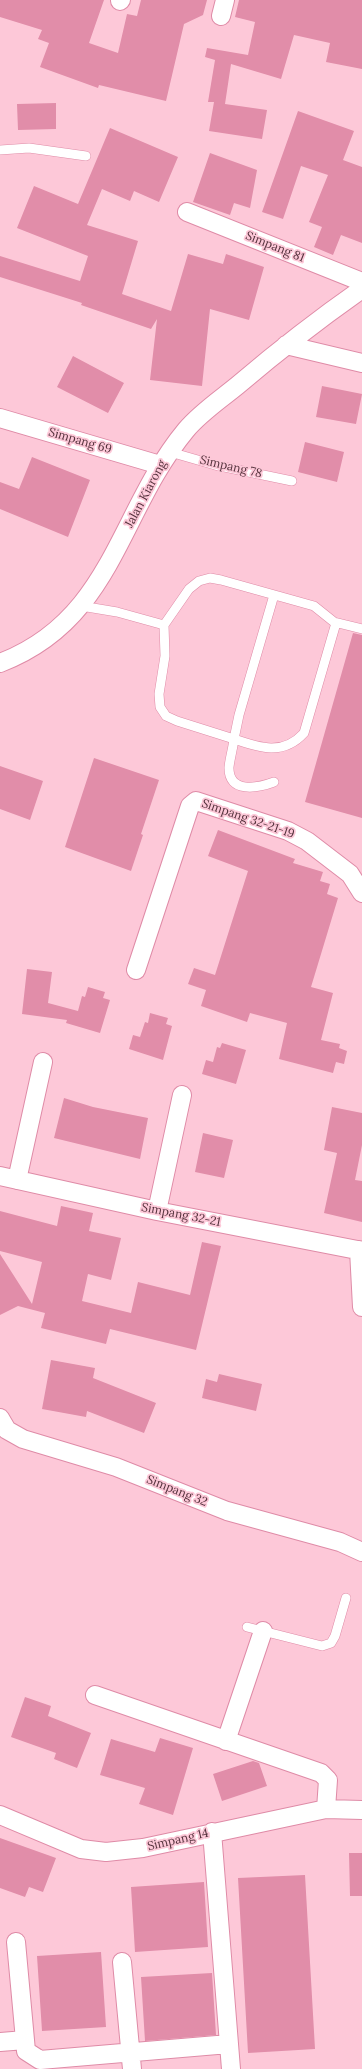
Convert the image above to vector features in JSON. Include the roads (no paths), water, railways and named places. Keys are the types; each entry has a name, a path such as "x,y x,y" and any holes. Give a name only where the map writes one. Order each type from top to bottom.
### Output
{"street":[{"name":"Simpang 81","path":"187,212 362,282"},
{"name":"Jalan Kiarong","path":"0,663 38,642 81,606 105,572 165,458 187,429 286,345 362,289"},
{"path":"286,345 362,363"},
{"name":"Simpang 69","path":"0,418 165,458"},
{"name":"Simpang 32-21-19","path":"136,970 190,806 196,801 288,831 307,841 350,874 362,892"},
{"path":"18,1180 44,1062"},
{"path":"158,1211 182,1095"},
{"name":"Simpang 32-21","path":"0,1176 158,1211 361,1250"},
{"path":"361,1250 362,1307"},
{"name":"Simpang 32","path":"2,1427 23,1439 116,1467 227,1511 340,1542 362,1552"},
{"path":"226,1741 255,1629"},
{"path":"95,1695 321,1773 328,1780 326,1809"},
{"name":"Simpang 14","path":"0,1815 81,1849 106,1852 143,1848 212,1832 326,1809 362,1810"},
{"path":"212,1832 231,2069"},
{"path":"16,1942 26,2051 40,2060 131,2061 229,2044"},
{"path":"122,1962 131,2061"},
{"path":"0,2042 25,2040"}],"lane":[{"path":"0,150 28,148 86,156"},
{"name":"Simpang 78","path":"165,458 215,465 292,481"},
{"path":"336,623 304,733 295,742 282,748 262,747 177,721 166,716 160,707 159,694 165,656 164,625 189,589 199,581 210,578 314,606 336,623 362,629"},
{"path":"274,595 239,715 229,768 232,778 239,785 247,788 258,788 274,782"},
{"path":"81,606 117,612 164,625"},
{"path":"255,1629 322,1646 331,1642 335,1636 346,1598"}]}
